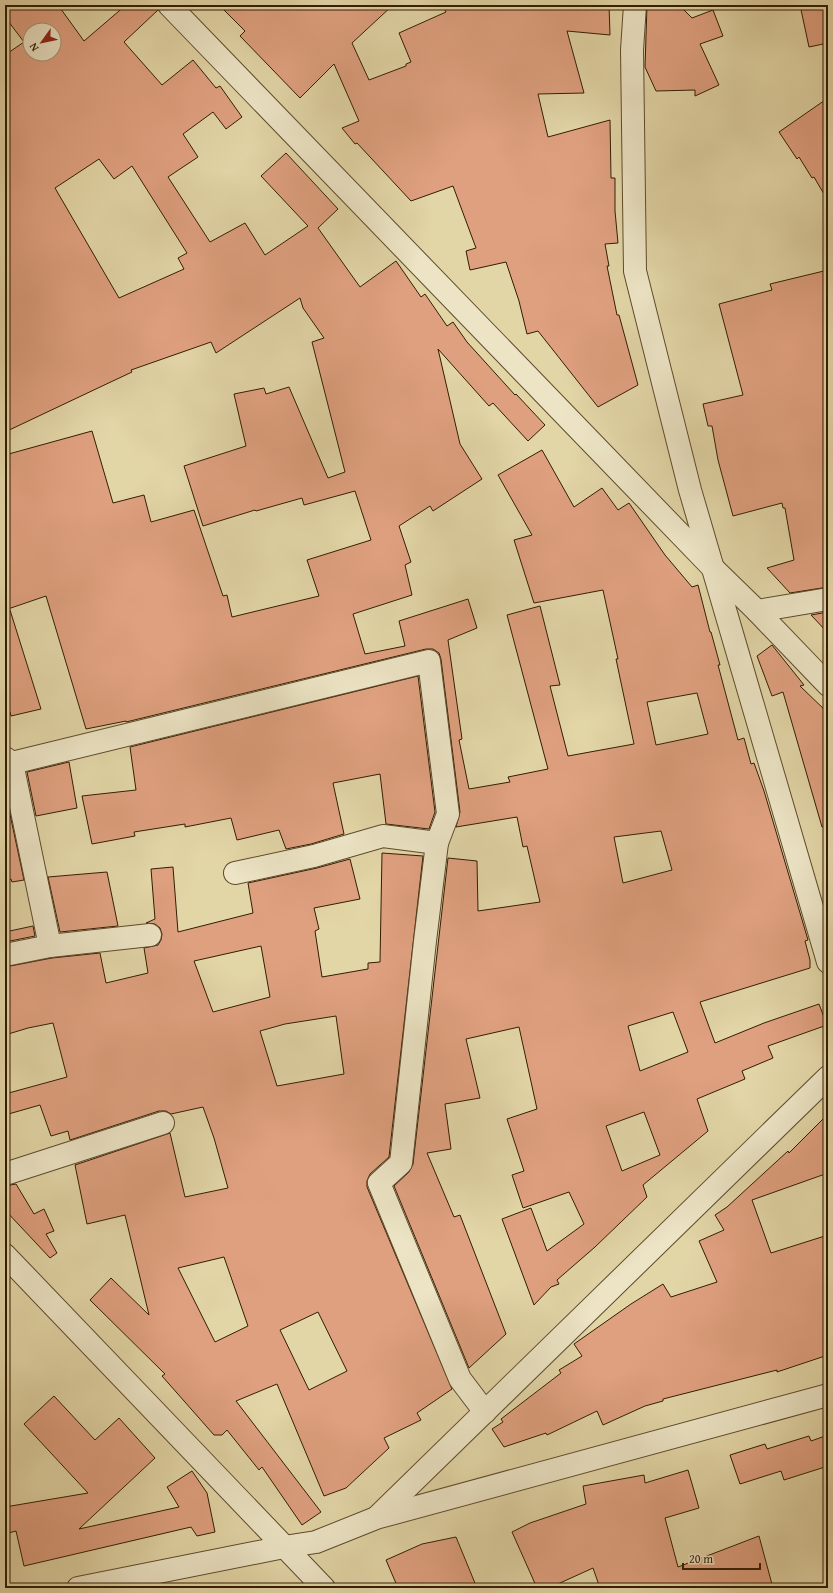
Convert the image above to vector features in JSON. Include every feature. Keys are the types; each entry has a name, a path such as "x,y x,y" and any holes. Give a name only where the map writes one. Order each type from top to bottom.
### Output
{"street":[{"path":"169,5 712,566 757,610 828,685"},
{"path":"634,5 632,50 635,272 690,490 828,962"},
{"path":"757,610 828,599"},
{"path":"50,946 9,760 429,661 448,814 437,842 401,1163 379,1183 460,1380 485,1412"},
{"path":"235,873 314,856 383,836 437,842"},
{"path":"5,955 50,946 150,935"},
{"path":"376,1518 828,1077"},
{"path":"5,1174 163,1123"},
{"path":"5,1255 324,1588"},
{"path":"78,1588 316,1542 376,1518 828,1396"}],"building":[{"path":"5,5 58,5 84,41 126,5 157,5 158,10 124,42 162,85 193,60 216,88 220,86 242,117 226,129 213,112 183,134 198,157 168,177 210,242 245,223 265,255 308,226 261,176 286,153 338,209 318,228 360,287 396,261 421,297 425,294 447,326 453,322 467,342 515,395 516,394 545,425 528,441 493,403 489,406 438,349 460,444 482,479 433,511 430,506 399,526 411,562 405,565 412,595 353,614 365,654 405,646 399,621 468,599 477,628 448,640 462,739 459,740 469,789 510,782 508,777 548,769 507,615 540,606 560,685 550,686 568,756 634,744 603,590 534,603 514,540 532,535 498,475 542,450 574,507 602,488 618,510 629,503 665,555 692,587 698,585 720,665 718,665 738,740 744,738 751,764 754,763 764,791 808,940 805,941 810,960 810,968 700,1002 715,1043 764,1023 819,1004 827,1025 768,1046 773,1058 742,1071 745,1079 697,1099 708,1131 643,1185 647,1197 595,1247 557,1280 559,1284 551,1287 534,1305 502,1219 531,1208 547,1251 584,1224 569,1192 523,1208 512,1175 524,1171 507,1119 537,1109 519,1027 466,1039 480,1098 445,1104 451,1149 427,1153 454,1217 460,1215 506,1334 469,1368 394,1186 409,1172 413,1164 448,858 477,861 478,911 540,902 527,846 523,847 517,817 456,827 460,812 441,659 439,653 433,649 426,649 126,722 86,729 46,596 5,610 5,455 92,431 113,503 144,495 151,522 194,510 223,596 227,595 232,617 319,596 307,560 371,540 355,491 304,505 302,498 256,511 255,510 203,526 184,466 246,446 234,394 264,388 266,394 289,387 328,478 345,472 312,342 324,338 303,308 300,298 216,353 211,342 131,370 132,372 5,432 5,55 22,43 22,62 62,62 62,22 22,22 22,39 5,17","holes":["99,159 114,179 132,166 187,253 178,258 184,269 119,298 55,188","697,693 708,734 656,745 647,702","661,831 672,870 623,883 614,837","673,1012 688,1052 640,1071 628,1026","644,1112 660,1155 622,1171 606,1126"]},
{"path":"219,5 393,5 352,43 369,80 406,66 406,64 411,62 399,33 446,12 442,5 609,5 610,35 567,31 584,93 538,94 548,137 610,120 611,178 615,178 615,211 618,243 605,244 609,266 607,266 617,315 619,315 638,385 598,407 538,331 527,334 519,301 506,262 470,270 466,251 476,248 453,186 411,201 357,143 355,144 342,128 359,121 334,64 300,98 240,36 245,31"},
{"path":"647,5 679,5 692,18 713,10 723,36 700,44 719,85 695,96 695,90 656,91 645,67"},
{"path":"800,5 828,5 828,43 809,47"},
{"path":"828,98 828,201 814,177 812,178 799,157 797,159 779,132"},
{"path":"828,270 828,587 790,593 767,568 794,560 785,508 783,508 782,503 733,516 718,460 712,426 708,426 703,404 743,395 719,304 772,290 770,284"},
{"path":"5,610 10,610 41,709 11,716 10,712 5,713"},
{"path":"828,612 828,633 811,615"},
{"path":"772,645 804,685 800,686 828,713 828,826 822,827 783,692 772,696 757,656"},
{"path":"418,676 435,812 429,829 386,824 380,774 333,783 344,834 311,844 286,849 279,830 237,840 231,818 185,827 185,824 134,832 135,836 92,844 82,796 136,790 130,747"},
{"path":"69,762 77,808 36,816 27,772"},
{"path":"5,791 24,880 12,882 11,879 5,881"},
{"path":"382,853 423,856 389,1157 370,1174 367,1181 367,1187 452,1389 417,1413 421,1420 384,1438 389,1448 346,1488 324,1496 277,1384 236,1401 321,1512 302,1525 262,1467 259,1470 227,1430 222,1435 214,1435 162,1376 165,1374 90,1300 111,1278 149,1315 125,1215 87,1224 75,1165 170,1133 185,1197 228,1188 214,1138 203,1107 171,1114 166,1111 159,1111 70,1140 68,1131 51,1136 40,1105 5,1115 5,1094 67,1077 53,1023 28,1028 5,1035 5,967 52,958 100,953 106,983 148,973 144,948 158,945 162,934 160,928 155,924 146,923 155,919 151,869 173,867 178,932 253,913 248,883 317,868 350,859 360,899 314,908 319,929 315,931 322,977 368,969 368,963 380,962","holes":["261,946 270,997 213,1012 194,961","336,1016 344,1074 277,1086 260,1031 285,1024","224,1257 248,1326 215,1342 178,1268","318,1312 347,1371 309,1390 280,1330"]},
{"path":"107,872 118,926 60,932 48,877"},
{"path":"33,926 35,936 5,942 5,932"},
{"path":"828,1114 828,1173 752,1200 771,1253 828,1235 828,1355 777,1372 777,1370 663,1399 663,1401 645,1406 603,1425 597,1411 547,1435 546,1433 504,1447 492,1429 503,1422 501,1419 561,1373 559,1370 582,1356 574,1344 631,1304 663,1284 671,1297 717,1282 699,1241 724,1230 715,1215 727,1207 788,1151 789,1153"},
{"path":"16,1184 34,1214 44,1209 54,1231 46,1234 57,1253 50,1258 5,1210 5,1186"},
{"path":"54,1396 95,1440 119,1418 155,1458 79,1529 179,1507 167,1487 192,1471 207,1493 215,1532 197,1536 191,1527 24,1566 16,1531 5,1534 5,1507 88,1493 24,1424"},
{"path":"828,1435 828,1466 784,1480 781,1471 740,1484 730,1455 765,1444 767,1449 809,1436 811,1441"},
{"path":"688,1470 699,1508 665,1518 678,1567 759,1536 773,1588 600,1588 593,1568 549,1588 537,1588 512,1532 530,1523 586,1504 583,1486 644,1475 645,1483"},
{"path":"456,1537 477,1588 398,1588 386,1560 422,1544"}]}
